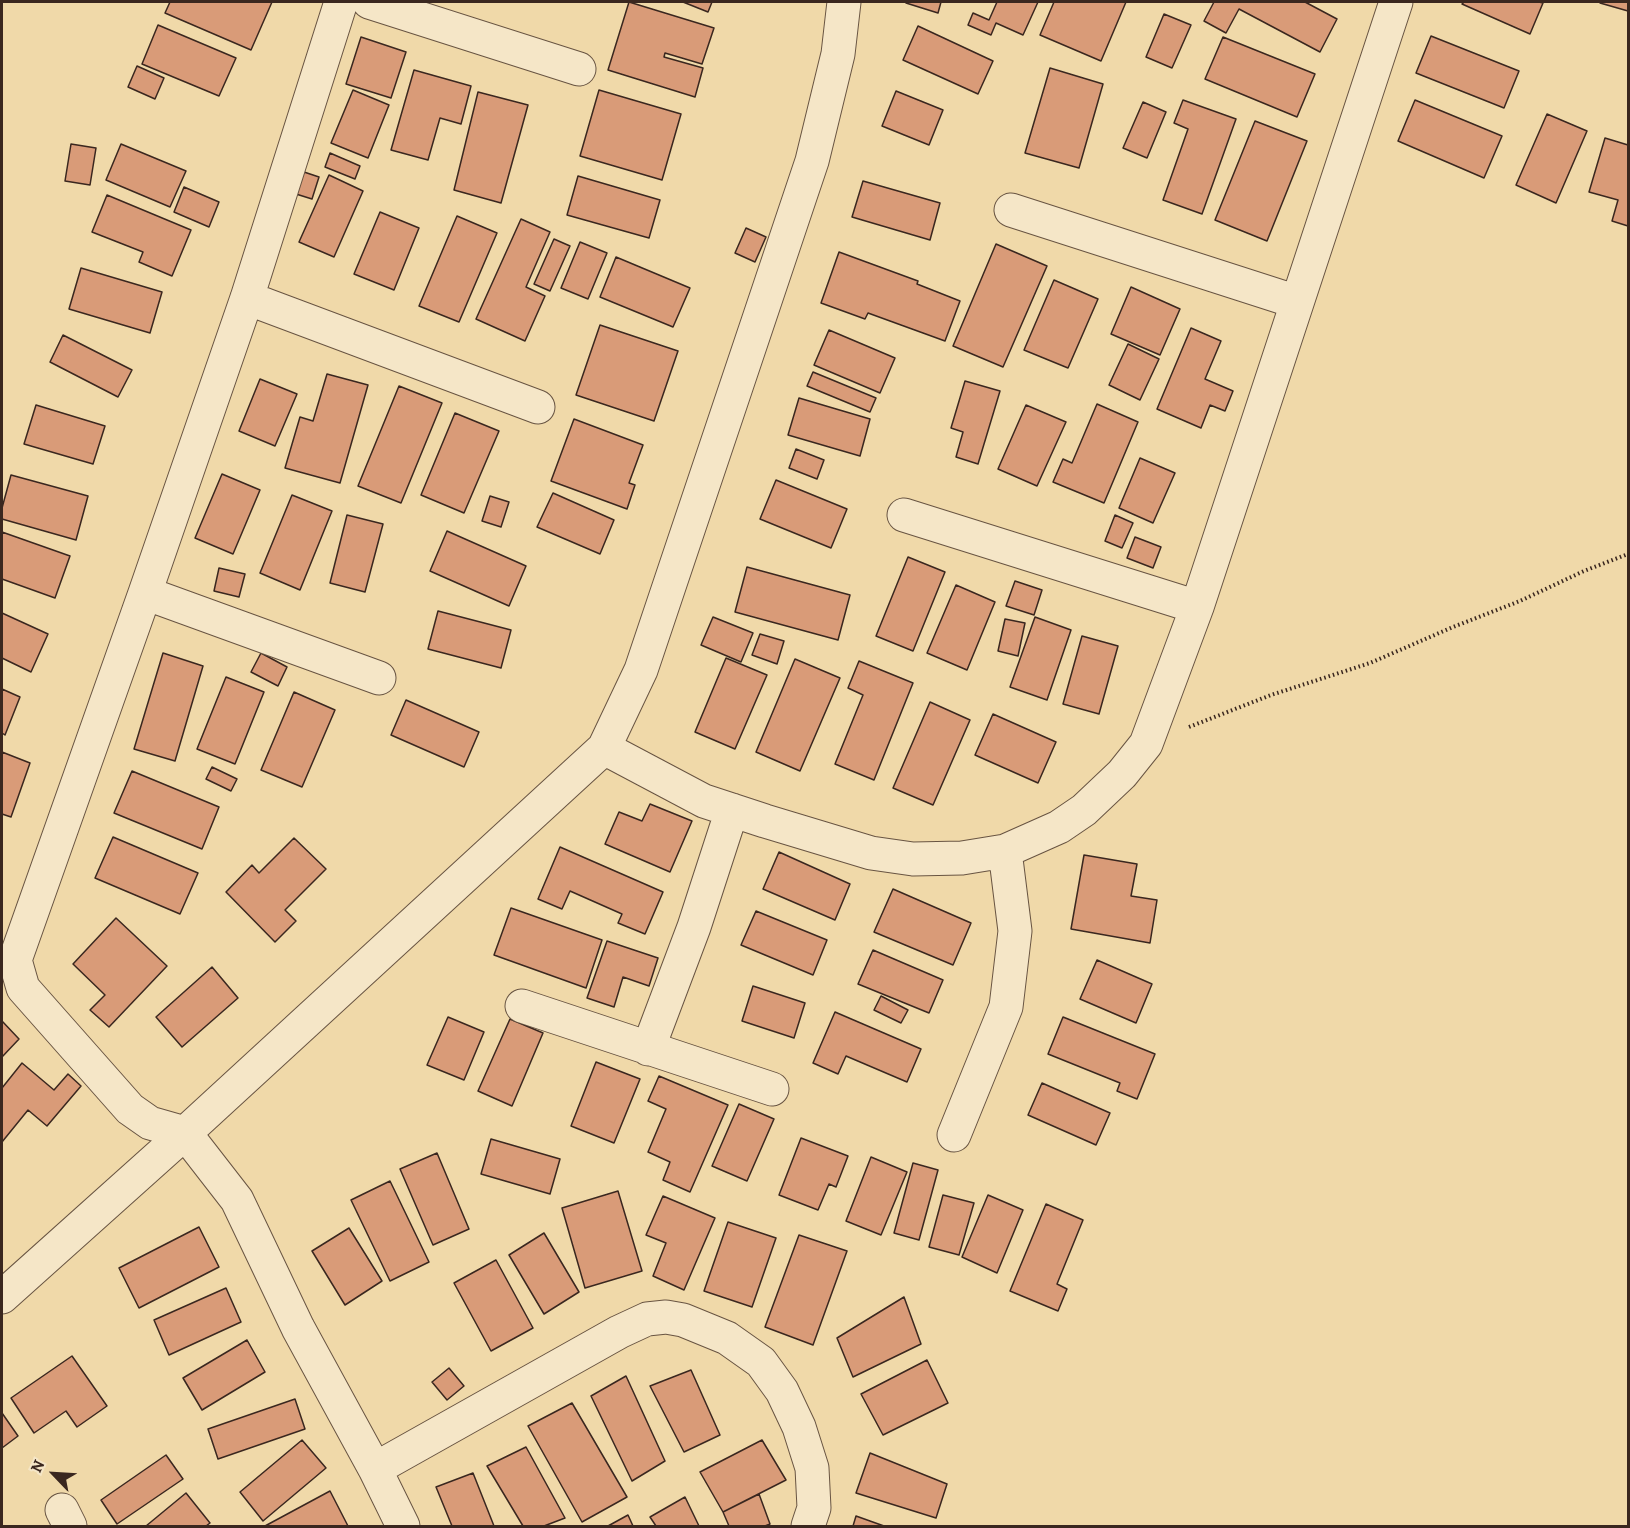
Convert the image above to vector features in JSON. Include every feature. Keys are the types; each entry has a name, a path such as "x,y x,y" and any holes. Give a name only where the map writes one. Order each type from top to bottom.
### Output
{"street":[{"path":"341,2 247,298 15,960 23,988 130,1109 150,1122 184,1133 237,1200 298,1328 375,1469 403,1527"},
{"path":"369,2 579,69"},
{"path":"2,1297 603,748 641,670 812,161 838,54 844,2"},
{"path":"603,748 704,801 871,853 913,859 962,858 1005,851 1059,827 1084,810 1122,774 1146,744 1197,607 1396,2"},
{"path":"1011,210 1297,302"},
{"path":"247,298 538,407"},
{"path":"904,515 1197,607"},
{"path":"145,593 379,678"},
{"path":"648,1048 694,927 732,810"},
{"path":"954,1135 1006,1007 1015,931 1005,851"},
{"path":"522,1006 772,1089"},
{"path":"375,1469 619,1332 647,1319 666,1317 683,1320 727,1338 761,1362 783,1391 799,1427 812,1468 814,1508 808,1527"}],"path":[{"path":"1146,744 1271,695 1370,663 1520,602 1584,571 1629,554"}],"building":[{"path":"170,2 272,2 251,50 165,13"},
{"path":"629,2 714,28 702,64 665,53 664,57 703,68 695,97 608,70"},
{"path":"683,2 712,2 708,12"},
{"path":"906,2 941,2 938,13"},
{"path":"997,2 1038,2 1023,35 996,23 991,35 968,25 973,13 989,20"},
{"path":"1054,2 1126,2 1101,61 1040,35"},
{"path":"1214,2 1305,2 1337,19 1320,52 1239,9 1226,33 1204,21"},
{"path":"1464,2 1543,3 1530,34 1462,4"},
{"path":"1628,2 1628,11 1600,3"},
{"path":"1164,14 1191,25 1172,68 1146,57"},
{"path":"158,25 236,58 219,96 142,64"},
{"path":"918,26 993,61 978,94 903,60"},
{"path":"1431,36 1519,71 1504,108 1416,73"},
{"path":"361,37 406,52 391,98 346,84"},
{"path":"1223,37 1315,74 1297,117 1205,79"},
{"path":"137,66 164,78 155,99 128,87"},
{"path":"1050,68 1103,84 1079,168 1025,153"},
{"path":"414,70 471,86 461,124 440,118 428,160 391,150"},
{"path":"353,90 389,105 368,158 331,143"},
{"path":"599,90 681,114 662,180 580,156"},
{"path":"896,91 943,110 929,145 882,126"},
{"path":"478,92 528,105 501,203 454,190"},
{"path":"1183,100 1236,119 1202,214 1163,200 1188,129 1174,123"},
{"path":"1415,100 1502,136 1484,178 1398,141"},
{"path":"1143,102 1166,112 1147,158 1123,148"},
{"path":"1547,114 1587,131 1556,203 1516,185"},
{"path":"1255,121 1307,141 1267,241 1215,220"},
{"path":"1605,138 1628,145 1628,226 1612,221 1618,200 1589,192"},
{"path":"71,144 96,148 90,185 65,181"},
{"path":"121,144 186,171 170,207 106,180"},
{"path":"330,153 360,166 355,179 325,167"},
{"path":"304,172 319,177 312,199 296,194"},
{"path":"329,175 363,191 334,257 299,242"},
{"path":"578,176 660,200 649,238 567,215"},
{"path":"863,181 940,203 930,240 852,217"},
{"path":"184,187 219,202 209,227 174,212"},
{"path":"107,195 191,230 172,276 139,262 143,252 92,232"},
{"path":"380,212 419,228 394,290 354,274"},
{"path":"457,216 497,233 459,322 419,306"},
{"path":"521,219 550,232 526,287 545,296 525,341 476,319"},
{"path":"746,228 766,237 755,262 735,253"},
{"path":"554,239 570,246 550,291 534,284"},
{"path":"580,242 607,253 588,299 561,288"},
{"path":"996,244 1047,266 1003,367 953,346"},
{"path":"839,252 918,281 917,284 960,301 945,341 868,313 865,319 821,303"},
{"path":"616,257 690,288 673,327 600,297"},
{"path":"81,268 162,292 150,333 69,309"},
{"path":"1054,280 1098,299 1068,368 1024,350"},
{"path":"1131,287 1180,309 1160,355 1111,334"},
{"path":"600,325 678,351 654,421 576,395"},
{"path":"1191,328 1221,341 1205,379 1233,391 1225,411 1210,405 1201,428 1157,409"},
{"path":"829,330 895,358 880,393 814,365"},
{"path":"63,335 132,370 118,397 50,362"},
{"path":"1128,344 1159,359 1140,400 1109,385"},
{"path":"813,372 876,398 870,412 807,386"},
{"path":"327,374 368,385 340,483 285,468 300,417 313,421"},
{"path":"260,379 297,394 275,446 239,431"},
{"path":"965,381 1000,391 978,464 956,457 963,432 951,428"},
{"path":"399,386 442,403 401,503 358,486"},
{"path":"799,398 870,419 860,456 788,435"},
{"path":"1097,404 1138,422 1104,503 1053,482 1063,459 1072,463"},
{"path":"36,405 105,426 93,464 24,444"},
{"path":"1026,405 1066,422 1037,486 998,469"},
{"path":"455,413 499,431 464,513 421,495"},
{"path":"574,419 643,445 629,483 635,485 627,509 551,481"},
{"path":"796,449 824,460 817,479 789,468"},
{"path":"1140,458 1175,473 1153,523 1119,508"},
{"path":"222,474 260,490 233,554 195,538"},
{"path":"11,475 88,496 76,540 2,519 2,508"},
{"path":"776,480 847,509 831,548 760,519"},
{"path":"553,493 614,520 600,554 537,527"},
{"path":"292,495 332,511 300,590 260,573"},
{"path":"490,496 509,502 501,527 482,521"},
{"path":"347,515 383,524 365,592 330,583"},
{"path":"1115,515 1133,523 1122,548 1105,541"},
{"path":"447,531 526,566 509,606 430,571"},
{"path":"2,532 70,556 55,598 2,579"},
{"path":"1135,537 1161,547 1153,568 1127,558"},
{"path":"908,557 945,572 913,651 876,636"},
{"path":"747,567 850,595 838,640 735,612"},
{"path":"219,568 245,574 239,597 214,591"},
{"path":"1015,581 1042,590 1034,615 1006,606"},
{"path":"956,585 995,602 967,670 927,653"},
{"path":"438,611 511,630 501,668 428,649"},
{"path":"2,613 48,634 31,672 2,658"},
{"path":"713,617 753,633 741,662 701,645"},
{"path":"1035,617 1071,630 1047,700 1010,687"},
{"path":"1005,619 1025,623 1018,656 998,651"},
{"path":"760,634 784,641 777,664 752,655"},
{"path":"1082,636 1118,646 1099,714 1063,704"},
{"path":"163,653 203,666 175,761 134,749"},
{"path":"261,653 287,667 278,686 251,672"},
{"path":"726,658 767,675 735,749 695,732"},
{"path":"795,659 840,678 800,771 756,752"},
{"path":"859,661 913,683 874,780 835,764 863,695 848,688"},
{"path":"226,677 264,692 235,764 197,749"},
{"path":"2,689 20,697 5,735 2,733"},
{"path":"294,692 335,710 302,787 261,770"},
{"path":"406,700 479,732 464,767 391,735"},
{"path":"930,702 970,720 933,805 893,788"},
{"path":"993,714 1056,742 1038,783 975,755"},
{"path":"2,752 30,763 11,817 2,814"},
{"path":"212,767 237,779 231,791 206,779"},
{"path":"132,771 219,807 202,849 114,813"},
{"path":"650,804 692,821 670,872 605,844 619,812 642,821"},
{"path":"113,837 198,873 180,914 95,878"},
{"path":"294,838 326,869 285,910 296,921 275,942 226,892 252,865 259,873"},
{"path":"560,847 663,892 645,934 618,923 622,914 570,891 562,909 538,899"},
{"path":"779,852 850,884 835,920 763,889"},
{"path":"1084,855 1137,864 1131,896 1157,900 1150,943 1071,929"},
{"path":"893,889 971,923 953,965 874,932"},
{"path":"511,908 602,940 586,988 494,955"},
{"path":"756,911 827,940 813,975 741,945"},
{"path":"116,918 167,966 109,1027 90,1010 105,995 73,964"},
{"path":"607,941 658,958 649,986 623,977 614,1007 587,998"},
{"path":"873,950 943,980 929,1013 858,984"},
{"path":"1097,960 1152,984 1136,1023 1080,999"},
{"path":"212,967 238,998 182,1047 156,1017"},
{"path":"753,986 805,1003 794,1038 742,1021"},
{"path":"881,996 908,1010 901,1023 874,1010"},
{"path":"835,1012 921,1049 907,1082 846,1056 838,1074 813,1063"},
{"path":"448,1017 484,1032 464,1080 427,1065"},
{"path":"1063,1017 1155,1054 1137,1099 1117,1091 1120,1083 1048,1054"},
{"path":"510,1019 543,1033 512,1106 478,1091"},
{"path":"2,1021 19,1039 2,1057"},
{"path":"596,1062 640,1079 614,1143 571,1126"},
{"path":"22,1063 54,1090 68,1074 81,1086 47,1126 28,1110 2,1142 2,1088"},
{"path":"659,1076 728,1105 690,1192 663,1180 670,1162 648,1152 666,1109 648,1101"},
{"path":"1042,1083 1110,1113 1096,1145 1028,1115"},
{"path":"739,1104 774,1119 747,1181 712,1166"},
{"path":"801,1138 848,1156 836,1187 829,1184 818,1210 779,1195"},
{"path":"491,1139 560,1159 550,1194 481,1174"},
{"path":"437,1153 469,1229 433,1245 400,1169"},
{"path":"871,1157 907,1172 881,1235 846,1221"},
{"path":"913,1163 938,1170 919,1240 894,1233"},
{"path":"390,1181 429,1262 390,1281 351,1200"},
{"path":"618,1191 642,1271 585,1288 562,1208"},
{"path":"943,1195 974,1203 959,1255 929,1247"},
{"path":"988,1195 1023,1210 997,1273 962,1257"},
{"path":"663,1196 715,1218 684,1290 653,1276 666,1243 646,1235"},
{"path":"1046,1204 1083,1220 1057,1284 1067,1289 1058,1311 1010,1291"},
{"path":"728,1222 776,1238 752,1307 704,1291"},
{"path":"199,1227 219,1267 139,1308 119,1268"},
{"path":"349,1228 382,1281 345,1305 312,1251"},
{"path":"544,1233 579,1292 544,1314 509,1255"},
{"path":"799,1235 847,1251 813,1345 765,1327"},
{"path":"496,1260 533,1328 491,1351 454,1283"},
{"path":"226,1288 241,1322 169,1355 154,1320"},
{"path":"904,1297 921,1344 853,1377 837,1338"},
{"path":"247,1340 265,1372 202,1410 183,1378"},
{"path":"72,1356 107,1406 77,1427 66,1411 34,1433 11,1398"},
{"path":"927,1360 948,1403 883,1435 861,1394"},
{"path":"449,1368 464,1386 447,1400 432,1382"},
{"path":"691,1370 720,1435 684,1452 650,1386"},
{"path":"626,1376 665,1461 632,1481 591,1396"},
{"path":"295,1399 305,1429 218,1459 208,1429"},
{"path":"572,1403 627,1497 582,1522 528,1426"},
{"path":"2,1413 18,1436 2,1448"},
{"path":"302,1440 326,1468 263,1521 240,1492"},
{"path":"762,1440 786,1480 723,1512 700,1472"},
{"path":"526,1447 565,1518 544,1526 523,1526 487,1466"},
{"path":"870,1453 947,1484 936,1518 856,1493"},
{"path":"166,1455 183,1479 117,1524 101,1500"},
{"path":"473,1473 494,1526 452,1526 436,1487"},
{"path":"330,1491 348,1526 265,1526"},
{"path":"186,1493 210,1523 206,1526 146,1526"},
{"path":"759,1494 770,1524 729,1526 723,1512"},
{"path":"685,1497 699,1526 656,1526 650,1517"},
{"path":"628,1515 633,1526 608,1526"},
{"path":"856,1516 884,1526 853,1526"}]}
